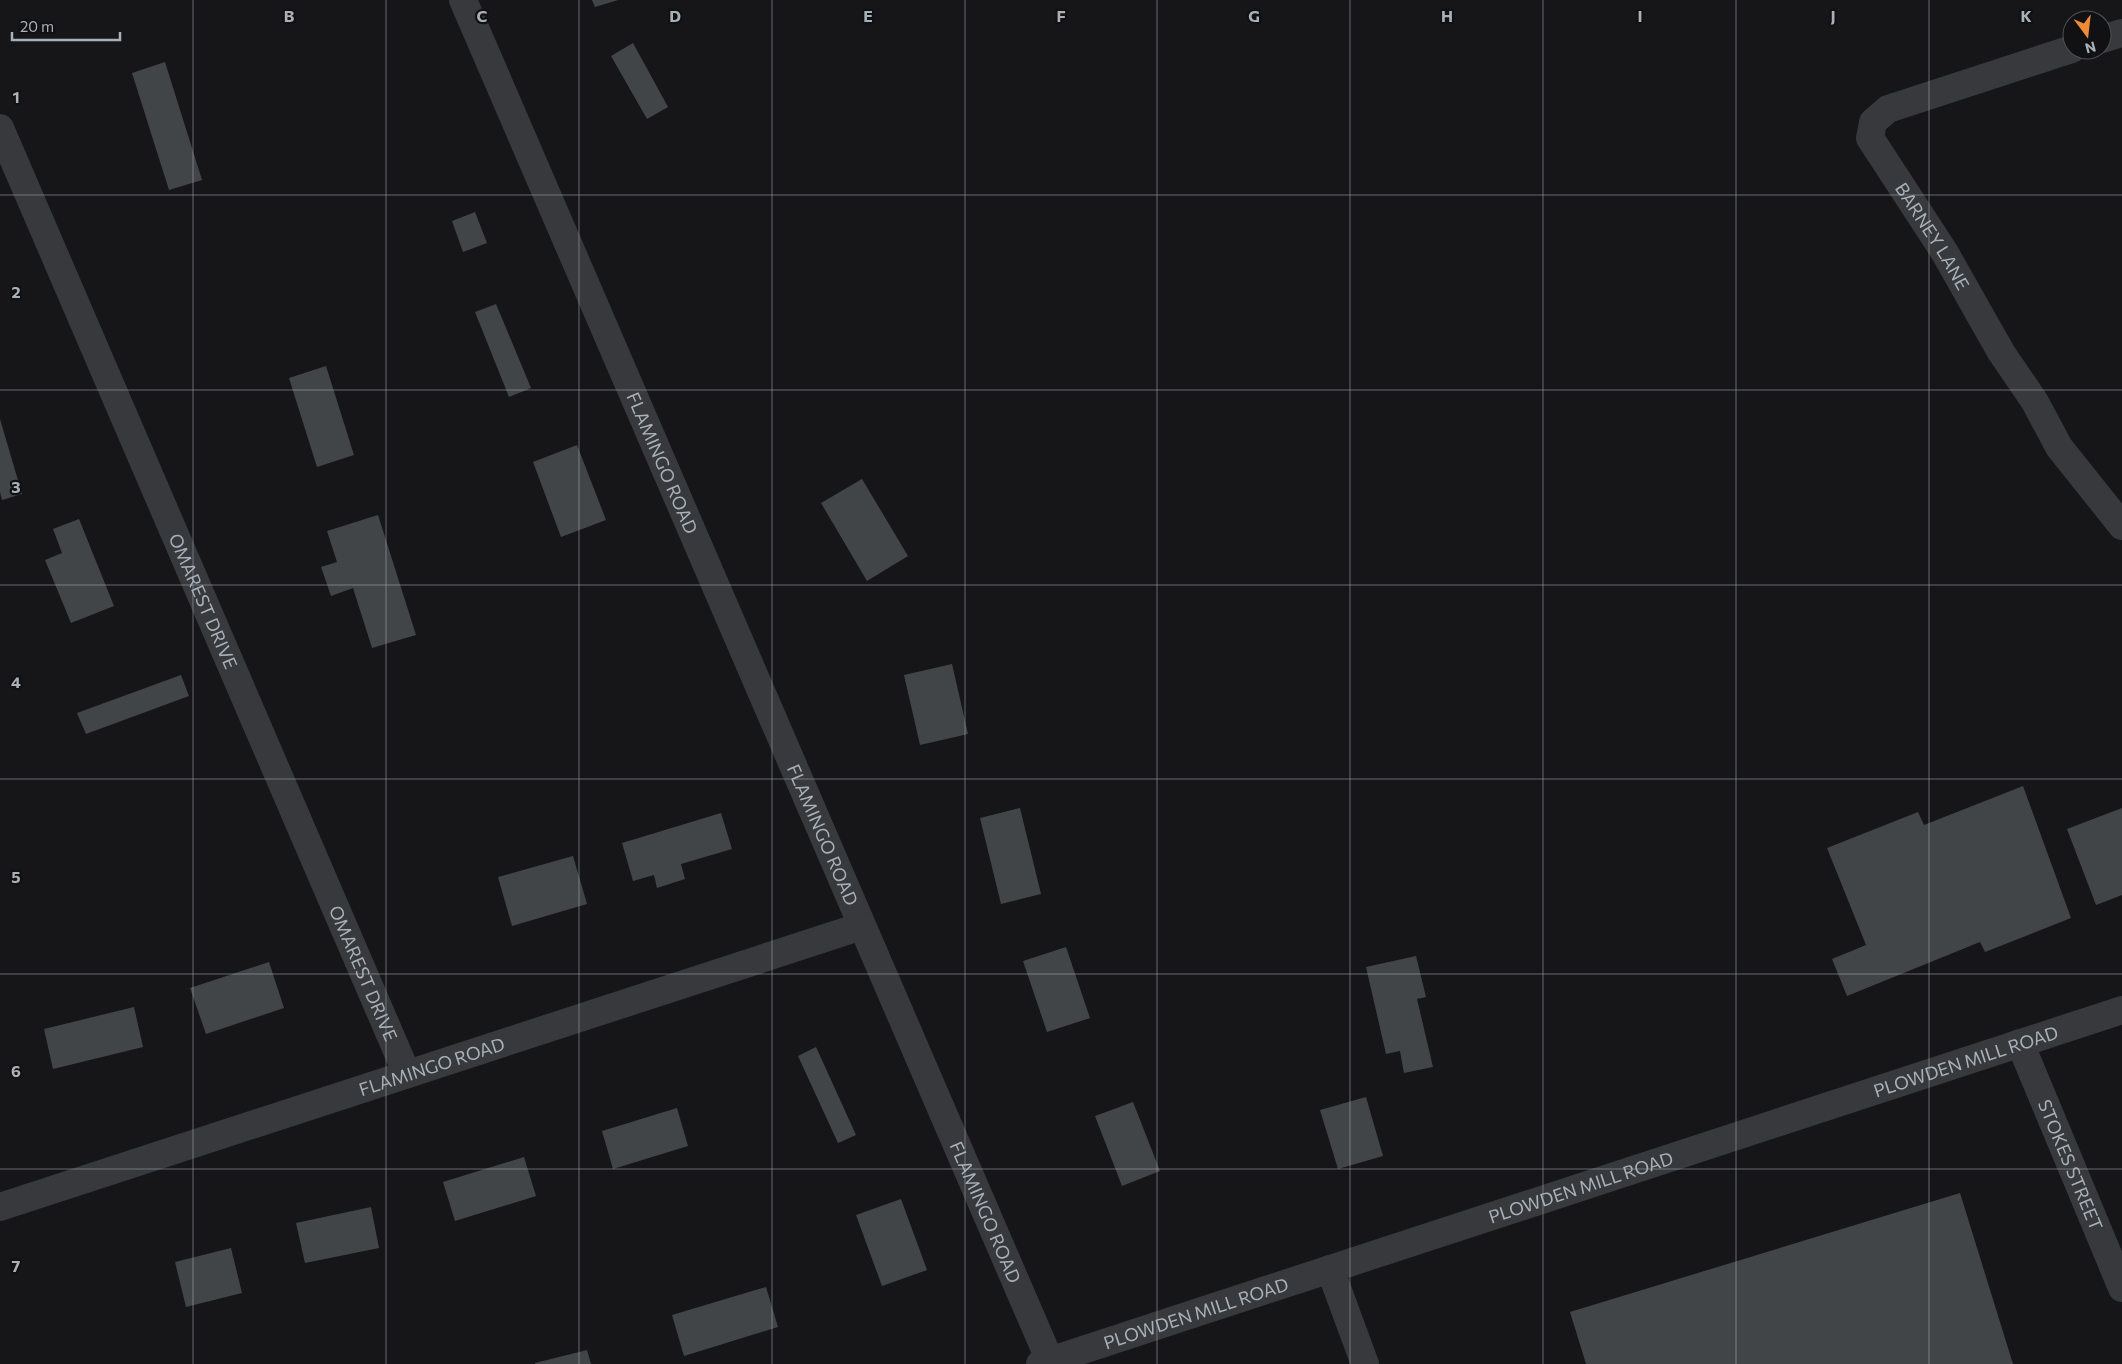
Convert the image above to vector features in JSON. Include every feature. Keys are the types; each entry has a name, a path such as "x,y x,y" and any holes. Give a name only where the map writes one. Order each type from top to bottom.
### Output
{"street":[{"name":"FLAMINGO ROAD","path":"463,0 862,926 1045,1362"},
{"name":"BARNEY LANE","path":"2062,52 1888,109 1873,122 1870,138 1945,253 2001,352 2035,402 2059,447 2122,526"},
{"name":"OMAREST DRIVE","path":"0,128 407,1074"},
{"name":"FLAMINGO ROAD","path":"0,1207 862,926"},
{"name":"PLOWDEN MILL ROAD","path":"1045,1362 2122,1010"},
{"name":"STOKES STREET","path":"2020,1043 2122,1288"},
{"path":"1330,1269 1365,1364"}],"building":[{"path":"592,0 618,0 595,7"},
{"path":"633,43 668,107 647,119 611,56"},
{"path":"165,62 202,180 169,190 132,73"},
{"path":"475,212 487,243 463,252 452,221"},
{"path":"496,304 531,388 509,397 475,312"},
{"path":"326,366 354,455 317,467 289,378"},
{"path":"0,419 22,494 2,500 0,492"},
{"path":"577,445 606,520 561,537 533,462"},
{"path":"862,479 908,556 867,581 821,503"},
{"path":"378,515 416,635 372,648 353,588 331,596 321,567 337,562 327,531"},
{"path":"79,519 114,606 71,623 45,560 62,553 53,529"},
{"path":"952,664 968,734 920,745 904,675"},
{"path":"181,675 189,696 86,734 77,713"},
{"path":"2023,786 2071,918 1985,952 1980,942 1847,996 1832,959 1866,945 1827,848 1918,812 1924,825"},
{"path":"1020,808 1041,894 1001,904 980,818"},
{"path":"2122,808 2122,895 2096,905 2067,829"},
{"path":"721,813 732,849 681,864 685,879 657,888 654,875 633,881 622,843"},
{"path":"573,856 587,904 512,926 498,877"},
{"path":"1066,947 1090,1018 1047,1032 1023,961"},
{"path":"1416,956 1426,997 1417,999 1433,1067 1404,1073 1400,1051 1386,1054 1366,967"},
{"path":"269,962 284,1008 206,1034 190,988"},
{"path":"134,1007 143,1047 53,1069 44,1029"},
{"path":"816,1047 856,1135 838,1143 798,1056"},
{"path":"1366,1097 1383,1156 1338,1169 1320,1110"},
{"path":"1133,1102 1160,1171 1122,1186 1095,1116"},
{"path":"677,1108 688,1146 613,1169 602,1131"},
{"path":"524,1157 536,1196 455,1221 443,1182"},
{"path":"1960,1193 2013,1364 1586,1364 1570,1312"},
{"path":"901,1199 927,1270 882,1286 856,1215"},
{"path":"371,1207 379,1248 305,1263 296,1223"},
{"path":"231,1248 242,1293 186,1307 175,1262"},
{"path":"766,1287 778,1327 684,1356 672,1315"},
{"path":"587,1350 591,1364 535,1364 535,1363"}]}
